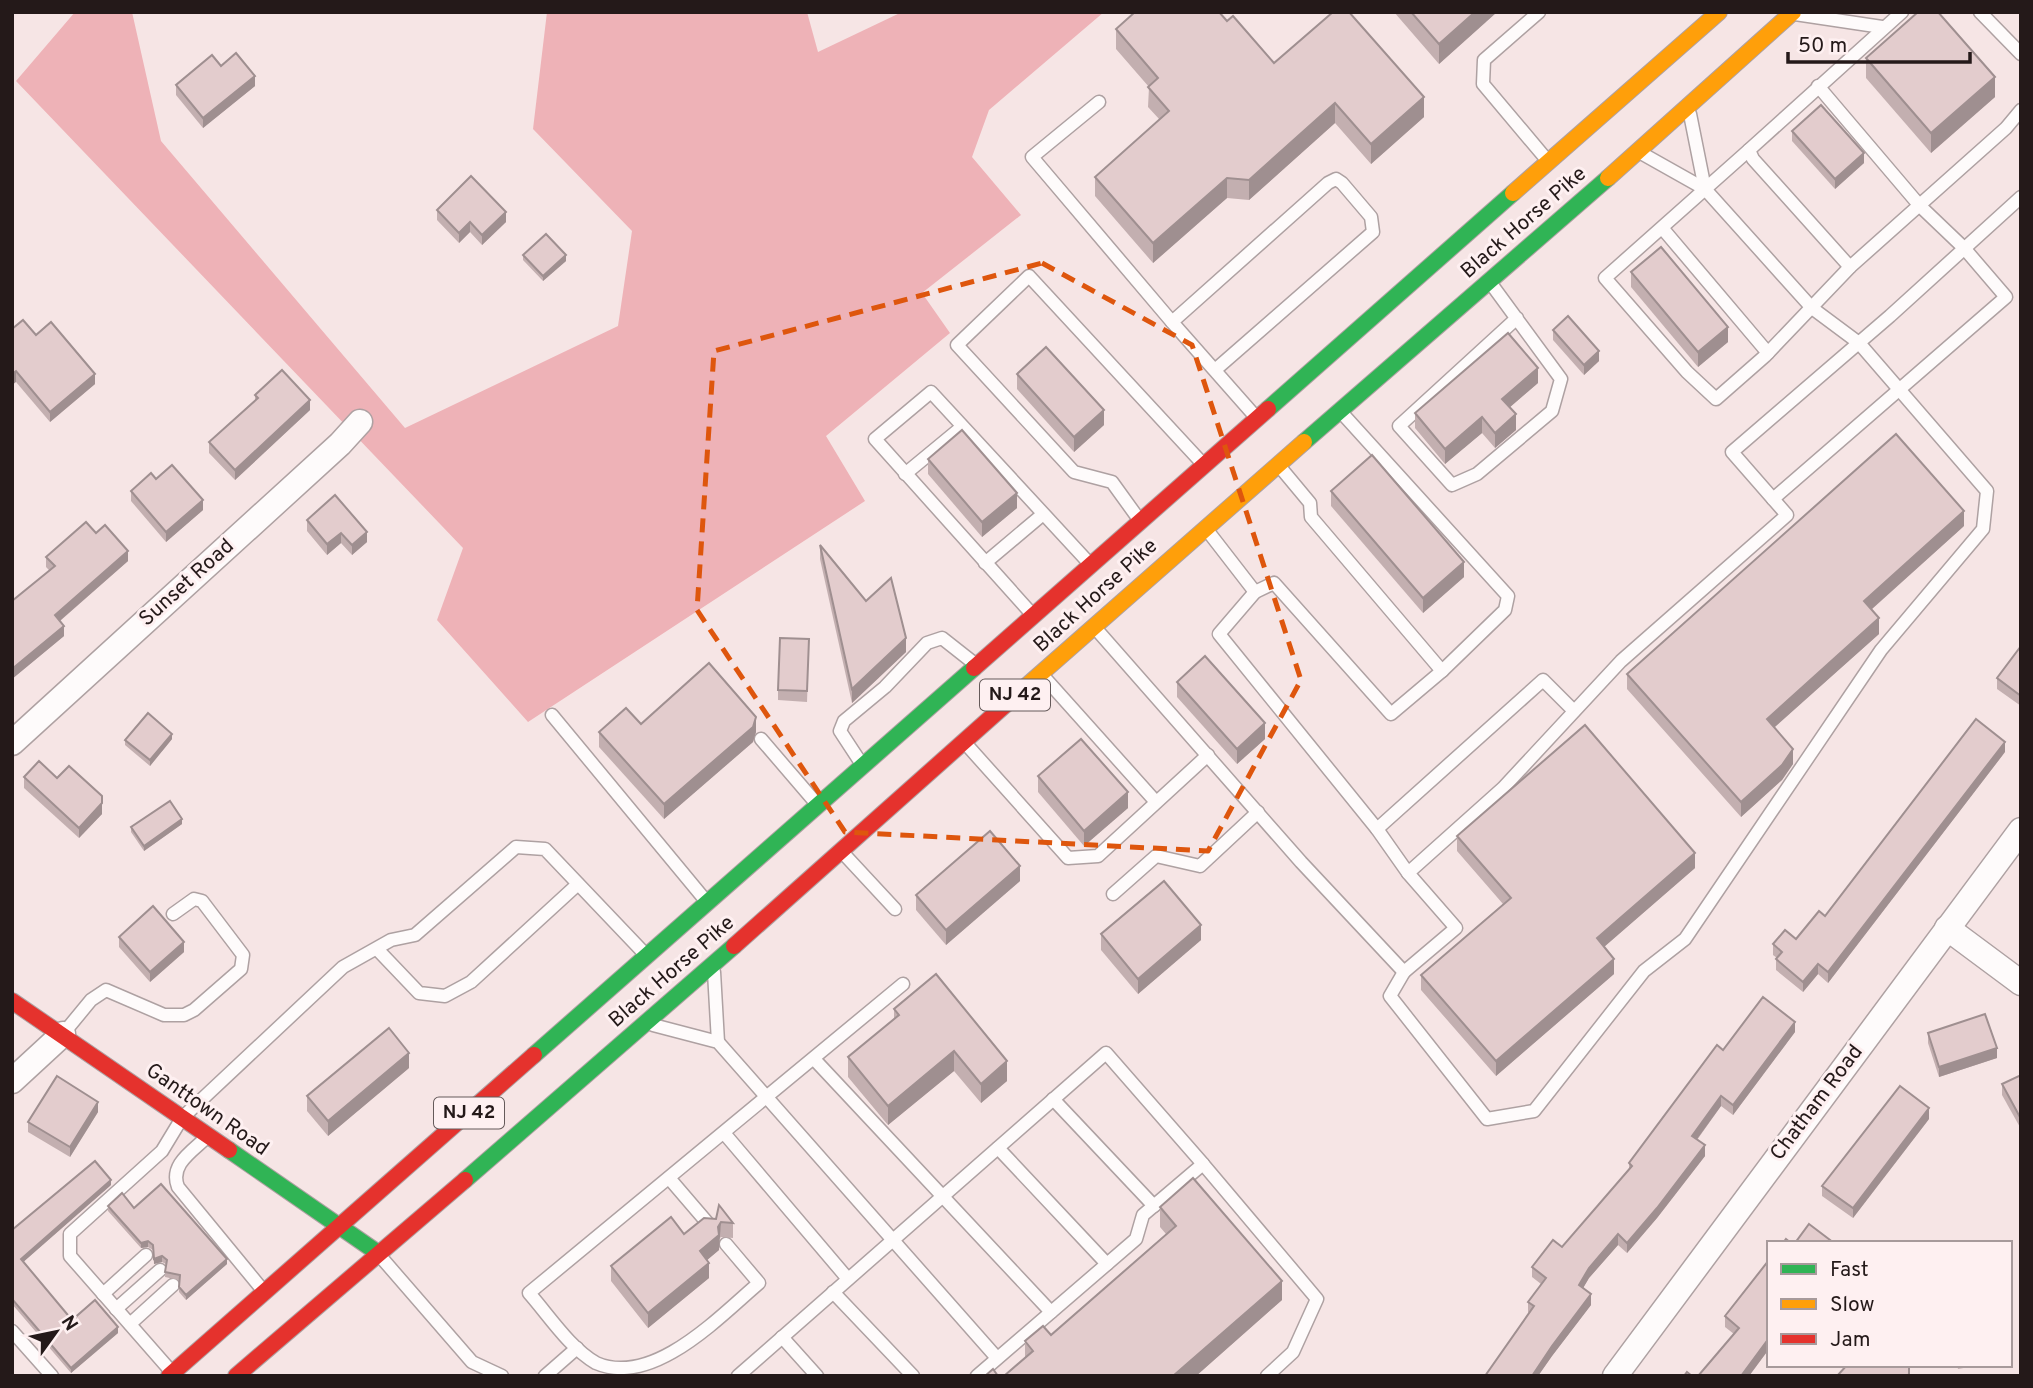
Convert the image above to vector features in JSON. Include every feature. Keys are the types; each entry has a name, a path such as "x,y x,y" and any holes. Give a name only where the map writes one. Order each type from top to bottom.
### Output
{"main road":[{"name":"Black Horse Pike","path":"171,1374 1259,420 1719,12"},
{"name":"Black Horse Pike","path":"236,1376 646,1023 1205,527 1689,108 1792,13"},
{"path":"1413,302 1415,281"},
{"path":"1202,508 1205,527"},
{"name":"Ganttown Road","path":"12,1001 377,1253"}],"street":[{"name":"Sunset Road","path":"12,743 340,444 360,422"},
{"name":"Chatham Road","path":"1615,1376 2021,831"},
{"path":"1947,928 2021,983"},
{"path":"12,1081 63,1034"}],"lane":[{"path":"1539,12 1484,60 1483,84 1549,163"},
{"path":"1902,12 1882,27 1664,229 1605,278 1687,372 1716,399 1768,353 1850,267 2006,128 2021,110"},
{"path":"1980,12 2021,54"},
{"path":"1792,13 1882,27"},
{"path":"1773,499 2006,297 1964,248 1920,206 1818,86"},
{"path":"1099,102 1032,157 1259,420"},
{"path":"1689,108 1705,190"},
{"path":"1749,149 1753,159 1850,267"},
{"path":"1339,410 1508,596 1505,610 1442,671 1391,714 1274,583 1255,592 1219,634 1377,829 1408,873 1457,928 1404,972 1390,996 1487,1119 1534,1111 1644,971 1685,939 1881,650 1983,529 1987,491 1859,342 1812,308 1705,190 1637,152"},
{"path":"1172,322 1328,183 1336,179 1342,183 1371,218 1373,232 1215,370"},
{"path":"1408,873 1503,788 1621,661 1787,515 1732,452 2021,197"},
{"path":"1664,229 1768,353"},
{"path":"1141,522 1112,482 1074,472 957,345 1029,276 1205,466"},
{"path":"1490,281 1517,318 1561,379 1552,411 1477,474 1452,485 1399,426 1517,318"},
{"path":"1034,617 875,439 931,392 1091,566"},
{"path":"905,474 961,426"},
{"path":"1278,464 1310,503 1311,517 1442,671"},
{"path":"985,563 1042,515"},
{"path":"1205,527 1255,592"},
{"path":"1094,626 1404,972"},
{"path":"863,767 840,731 844,721 885,687 927,643 942,638 978,666"},
{"path":"1040,673 1156,803"},
{"path":"1377,829 1543,680 1574,711"},
{"path":"552,715 708,904"},
{"path":"761,739 818,806"},
{"path":"964,741 1069,858 1098,856 1208,755"},
{"path":"1113,894 1156,856 1200,866 1258,812"},
{"path":"171,1374 70,1256 70,1234 162,1151 183,1118 343,967 391,940 415,935 516,847 545,849 648,957"},
{"path":"841,850 895,909"},
{"path":"377,949 419,993 445,996 471,982 578,884"},
{"path":"63,1034 91,1000 106,990 164,1015 184,1015 194,1010 241,969 243,955 202,901 194,899 173,914"},
{"path":"713,964 718,1042"},
{"path":"726,1244 759,1283 670,1360 633,1372 599,1365 577,1348 529,1293 903,984"},
{"path":"646,1023 718,1042 997,1358"},
{"path":"738,1376 1106,1053 1317,1299 1293,1352 1267,1376"},
{"path":"814,1059 1051,1312"},
{"path":"1053,1099 1154,1206"},
{"path":"724,1133 848,1279"},
{"path":"208,1136 176,1167 174,1177 192,1214 265,1293"},
{"path":"998,1148 1107,1264"},
{"path":"977,1376 1136,1239 1143,1215 1203,1164"},
{"path":"669,1178 711,1227"},
{"path":"377,1253 472,1362 502,1376"},
{"path":"103,1294 146,1255"},
{"path":"116,1309 160,1270"},
{"path":"130,1324 173,1285"},
{"path":"833,1292 913,1376"},
{"path":"12,1331 52,1375"},
{"path":"782,1337 817,1376"},
{"path":"545,1376 577,1348"}],"highlighted area":[{"path":"1042,263 1192,345 1301,680 1208,851 845,832 697,610 714,351"}],"shaded area":[{"path":"75,12 132,12 161,141 405,428 618,326 632,231 533,129 547,12 807,12 818,52 902,12 1104,12 989,110 972,157 1021,215 922,293 950,333 826,436 865,501 528,722 437,620 463,548 16,81"}],"building":[{"path":"1135,12 1219,12 1227,21 1233,16 1274,63 1333,12 1349,12 1424,97 1371,144 1335,103 1249,180 1227,178 1153,243 1095,177 1169,111 1148,87 1158,78 1116,29"},
{"path":"1411,12 1475,12 1439,44"},
{"path":"1918,12 1938,12 1995,77 1931,133 1866,58"},
{"path":"236,53 255,76 203,118 176,85 212,55 221,66"},
{"path":"1821,105 1864,153 1835,179 1792,131"},
{"path":"471,176 506,212 482,235 470,222 459,233 437,210"},
{"path":"546,234 566,255 543,276 523,255"},
{"path":"1661,247 1728,327 1698,352 1631,272"},
{"path":"1568,316 1599,351 1584,365 1553,330"},
{"path":"23,320 36,335 51,322 95,374 50,412 16,371 12,374 12,329"},
{"path":"1508,333 1538,368 1502,399 1516,414 1495,433 1482,417 1445,449 1415,413"},
{"path":"1046,347 1104,410 1074,437 1017,374"},
{"path":"282,370 310,400 235,470 209,442 258,398 255,395"},
{"path":"962,430 1017,493 982,522 928,459"},
{"path":"1896,434 1964,511 1864,601 1879,618 1767,719 1793,749 1782,765 1741,802 1627,674"},
{"path":"1372,455 1464,562 1423,598 1331,491"},
{"path":"172,465 203,500 166,532 131,491 151,473 156,479"},
{"path":"335,495 367,532 352,545 341,533 327,544 307,520"},
{"path":"86,522 96,533 105,525 128,551 55,615 64,626 12,669 12,601 55,566 46,557"},
{"path":"820,545 866,601 891,578 906,638 852,689"},
{"path":"780,638 809,639 807,691 778,690"},
{"path":"2021,646 2021,696 1997,678"},
{"path":"1205,656 1265,723 1237,749 1177,682"},
{"path":"709,663 756,717 753,727 664,804 599,732 626,708 641,724"},
{"path":"148,713 172,734 150,760 125,740"},
{"path":"1976,719 2005,742 1828,972 1818,964 1803,982 1776,959 1782,952 1773,944 1785,930 1796,939 1819,911 1825,916"},
{"path":"1585,725 1695,853 1597,938 1614,959 1496,1061 1421,975 1511,898 1457,836"},
{"path":"1081,739 1128,792 1084,831 1038,776"},
{"path":"39,761 57,778 69,766 102,796 102,803 79,828 24,777"},
{"path":"170,801 182,819 144,846 131,827"},
{"path":"990,831 1020,866 946,930 916,895"},
{"path":"1164,881 1201,925 1138,979 1101,934"},
{"path":"153,906 184,942 150,972 119,937"},
{"path":"936,974 1007,1061 981,1084 954,1051 888,1106 848,1057 899,1015 894,1009"},
{"path":"1763,997 1795,1022 1733,1105 1721,1096 1692,1136 1705,1145 1627,1243 1618,1234 1589,1268 1579,1285 1591,1294 1532,1376 1485,1376 1534,1306 1528,1302 1546,1278 1532,1267 1553,1240 1562,1247 1632,1166 1629,1163 1717,1045 1723,1050"},
{"path":"1985,1014 1997,1048 1939,1067 1928,1033"},
{"path":"389,1028 409,1053 328,1121 307,1096"},
{"path":"2021,1075 2021,1119 2002,1084"},
{"path":"57,1076 98,1102 70,1147 28,1122"},
{"path":"1900,1086 1929,1108 1853,1208 1822,1186"},
{"path":"95,1161 111,1180 21,1259 72,1320 95,1300 118,1327 71,1368 12,1299 12,1230"},
{"path":"1193,1178 1282,1281 1173,1376 1004,1376 1033,1351 1025,1341 1043,1326 1051,1335 1176,1226 1160,1207"},
{"path":"161,1184 227,1259 186,1295 179,1287 180,1275 165,1272 167,1260 162,1256 154,1259 153,1245 148,1241 141,1243 108,1206 122,1193 134,1208"},
{"path":"719,1205 733,1223 721,1222 718,1227 719,1235 700,1251 709,1263 648,1313 611,1266 671,1217 684,1234 704,1218 716,1219"},
{"path":"1809,1224 1831,1241 1796,1241"},
{"path":"1767,1263 1767,1341 1741,1376 1698,1376 1739,1328 1725,1316"},
{"path":"1845,1367 1909,1367 1907,1376 1837,1376"},
{"path":"993,1369 998,1376 985,1376"}],"traffic: fast":[{"path":"1304,442 1608,178"},
{"path":"1268,409 1513,193"},
{"path":"534,1055 974,668"},
{"path":"465,1180 734,946"},
{"path":"229,1150 378,1253"}],"traffic: slow":[{"path":"1513,193 1719,12"},
{"path":"1608,178 1793,12"},
{"path":"1005,705 1304,442"}],"traffic: jam":[{"path":"974,668 1268,409"},
{"path":"734,946 1005,705"},
{"path":"12,1001 229,1150"},
{"path":"169,1376 534,1055"},
{"path":"236,1376 465,1180"}]}
